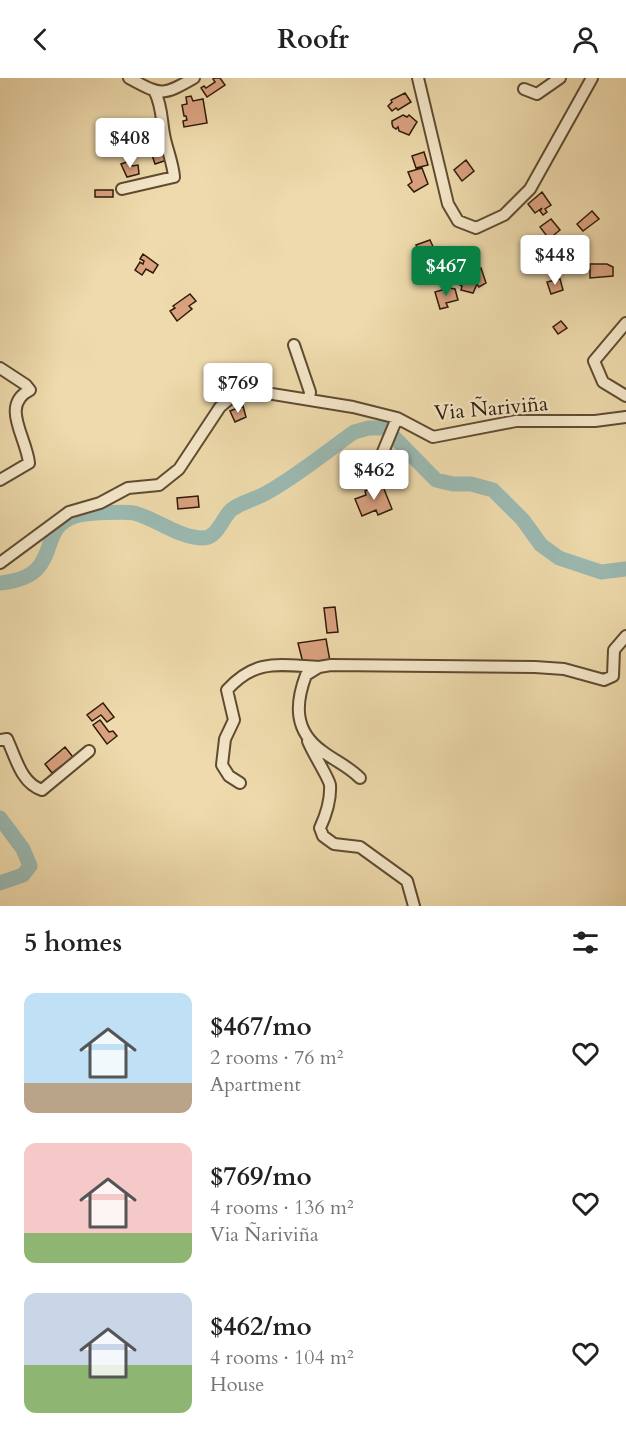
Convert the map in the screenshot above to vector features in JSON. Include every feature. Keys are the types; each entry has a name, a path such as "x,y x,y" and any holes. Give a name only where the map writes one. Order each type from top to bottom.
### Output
{"street":[{"path":"129,78 155,92 163,93 194,78"},
{"path":"418,78 448,204 458,221 476,228 504,215 530,189 591,78"},
{"path":"524,89 537,94 560,78"},
{"path":"122,189 174,177 173,164 165,141 161,105 155,92"},
{"path":"626,323 594,361 603,382 626,396"},
{"path":"294,345 310,392 309,400"},
{"path":"0,368 27,385 30,390 18,394 10,406 12,421 30,463 0,480"},
{"name":"Via Ñariviña","path":"0,563 69,512 100,503 128,488 159,485 179,470 220,407 234,395 248,390 354,407 433,437 516,421 595,421 620,417"},
{"path":"620,417 626,424"},
{"path":"373,476 395,422"},
{"path":"240,783 229,776 222,765 225,739 234,720 227,690 240,676 255,667 331,665 535,667 564,669 604,680 613,676 614,650 626,636"},
{"path":"319,667 306,675 298,697 299,717 314,757 330,783 327,813 320,828 323,836 334,844 360,847 407,881 414,906"},
{"path":"307,738 323,752 341,761 360,778"},
{"path":"0,740 7,739 25,778 33,787 42,790 88,751"}],"building":[{"path":"220,78 225,85 207,97 201,88 204,86 206,88 215,82 213,79"},
{"path":"405,93 411,102 392,111 388,106 391,100"},
{"path":"191,96 193,101 203,99 207,123 184,127 183,121 187,120 182,105 187,104 186,97"},
{"path":"403,115 407,117 409,115 417,122 409,135 399,131 398,127 396,129 392,124 392,121"},
{"path":"164,150 167,160 155,164 152,155"},
{"path":"424,152 428,165 416,168 412,156"},
{"path":"466,160 474,171 462,181 454,170"},
{"path":"130,161 132,166 138,165 139,174 127,177 121,164"},
{"path":"422,168 428,184 414,192 408,185 412,182 408,172"},
{"path":"95,190 113,190 113,197 95,197"},
{"path":"542,192 551,205 545,209 547,212 543,215 540,211 542,208 535,213 528,204"},
{"path":"592,211 599,219 583,231 577,224"},
{"path":"551,219 560,230 549,239 540,227"},
{"path":"430,240 435,251 421,257 416,245"},
{"path":"143,254 158,265 153,273 146,269 142,275 135,270 140,262 143,264 144,261 140,259"},
{"path":"431,261 435,275 417,280 414,265"},
{"path":"590,264 607,264 613,267 613,276 590,278"},
{"path":"481,268 486,283 479,287 477,284 473,293 461,290 462,286 458,284 460,279 464,280 466,273 468,275"},
{"path":"560,279 563,290 551,294 547,282"},
{"path":"449,288 455,289 458,300 446,303 448,307 440,309 435,292"},
{"path":"190,294 196,301 189,306 192,309 177,321 170,311 175,308 173,306"},
{"path":"561,321 567,328 558,334 553,327"},
{"path":"243,406 246,417 235,422 230,411"},
{"path":"382,484 392,509 378,515 376,510 362,516 355,499 366,495 365,491"},
{"path":"198,496 199,507 178,509 177,498"},
{"path":"335,607 338,632 327,633 324,608"},
{"path":"326,639 330,661 303,663 298,643"},
{"path":"103,703 114,717 107,722 101,715 92,721 87,715"},
{"path":"100,720 109,732 113,731 117,736 107,744 93,725"},
{"path":"65,747 73,757 52,773 45,764"}],"waterway":[{"path":"0,583 20,579 34,572 42,563 55,531 63,522 75,516 134,513 185,535 208,537 216,532 235,507 279,485 354,432 369,428 385,428 436,480 453,484 471,484 493,490 523,520 541,545 559,558 601,572 626,569"},
{"path":"0,818 23,849 30,866 23,875 0,883"}]}
